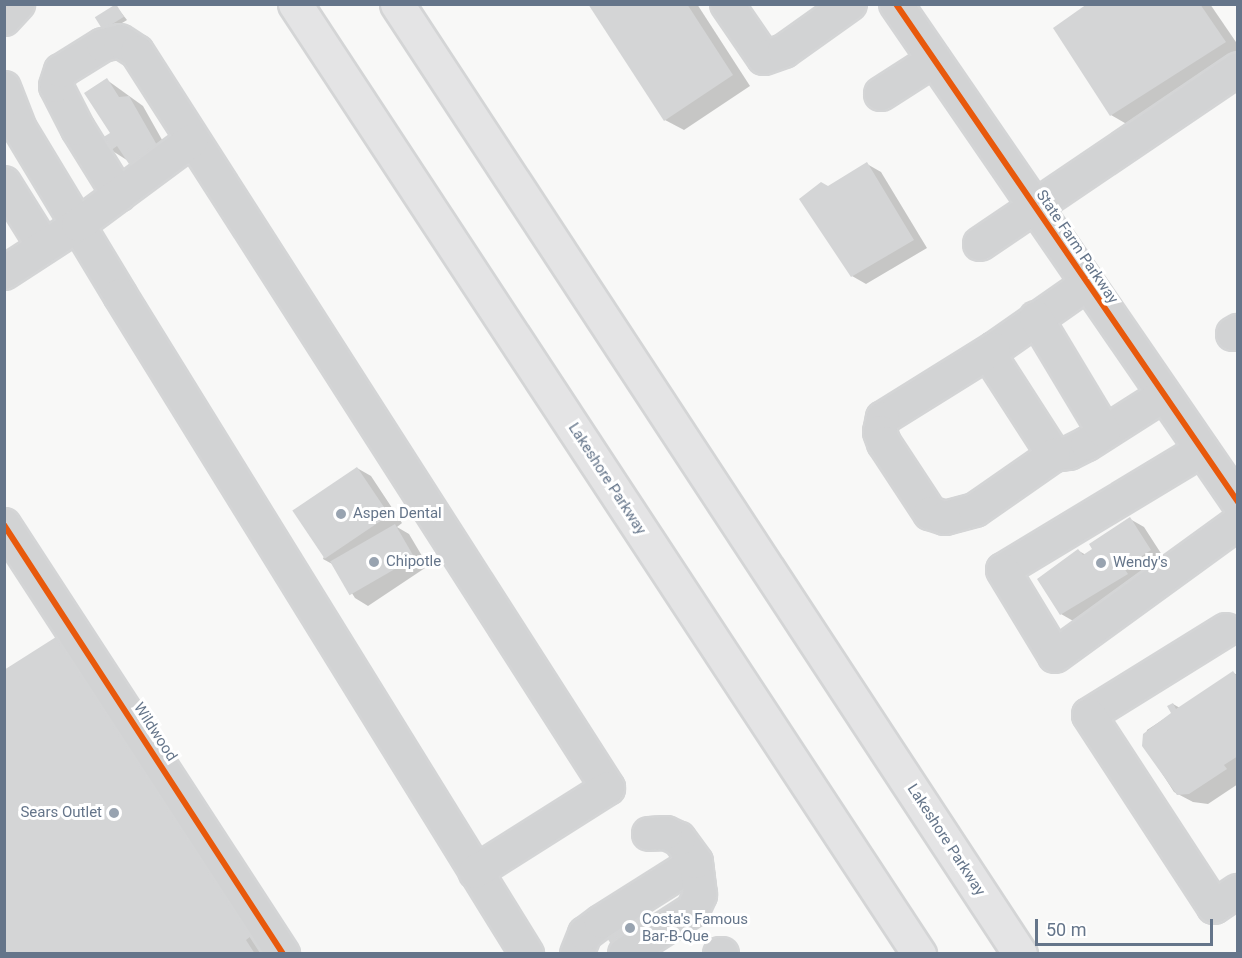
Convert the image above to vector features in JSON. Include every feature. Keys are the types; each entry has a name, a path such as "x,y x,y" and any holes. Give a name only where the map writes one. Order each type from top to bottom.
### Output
{"main road":[{"name":"Lakeshore Parkway","path":"295,4 919,954"},
{"name":"Lakeshore Parkway","path":"397,4 1020,954"}],"street":[{"path":"4,19 18,4"},
{"path":"727,4 764,58 784,51 850,4"},
{"name":"State Farm Parkway","path":"896,4 1238,502"},
{"path":"119,195 78,129 56,86 61,71 103,45 120,41 137,52 191,141 608,788 475,872"},
{"path":"881,94 934,60"},
{"path":"980,244 1238,69"},
{"path":"4,88 12,124 78,225 527,954"},
{"path":"4,273 78,225 191,141"},
{"path":"4,183 44,247"},
{"path":"1087,284 994,349 883,418 880,432 884,443 930,513 945,519 975,510 1054,455 1069,453 1164,395"},
{"path":"1036,318 1104,431"},
{"path":"994,349 994,362 1054,455"},
{"path":"1202,450 1003,570 1055,656 1238,523"},
{"name":"Wildwood","path":"4,525 283,954"},
{"path":"1234,633 1089,715 1214,907 1238,891"},
{"path":"625,954 693,910 700,895 696,862 679,839 666,833 649,834"},
{"path":"577,954 585,934 696,862"}],"building":[{"path":"116,4 124,17 103,30 95,17"},
{"path":"588,4 687,4 733,75 664,121"},
{"path":"1087,4 1200,4 1226,42 1110,116 1053,28"},
{"path":"107,78 119,97 129,96 157,145 129,164 117,146 110,151 102,138 110,133 84,93"},
{"path":"867,162 914,240 851,277 799,199 821,182 828,186"},
{"name":"Aspen Dental","path":"357,467 389,515 325,559 292,511"},
{"path":"1130,517 1151,550 1124,568 1128,574 1060,615 1037,579 1078,549 1083,555 1092,549 1089,544"},
{"name":"Chipotle","path":"395,524 414,558 350,595 330,562"},
{"path":"56,637 203,858 251,936 246,940 255,954 4,954 4,670"},
{"path":"1233,671 1238,678 1238,756 1224,765 1227,769 1189,794 1177,795 1142,746 1143,734 1171,713 1167,706 1173,703 1176,709"},
{"name":"Costa's Famous Bar-B-Que","path":"640,906 653,926 615,951 602,931"}],"cycle path":[{"path":"896,4 1238,502"},
{"path":"4,525 283,954"}],"place":[{"name":"Aspen Dental","path":"341,514"},
{"name":"Chipotle","path":"374,562"},
{"name":"Wendy's","path":"1101,563"},
{"name":"Sears Outlet","path":"114,813"},
{"name":"Costa's Famous Bar-B-Que","path":"630,928"}]}
